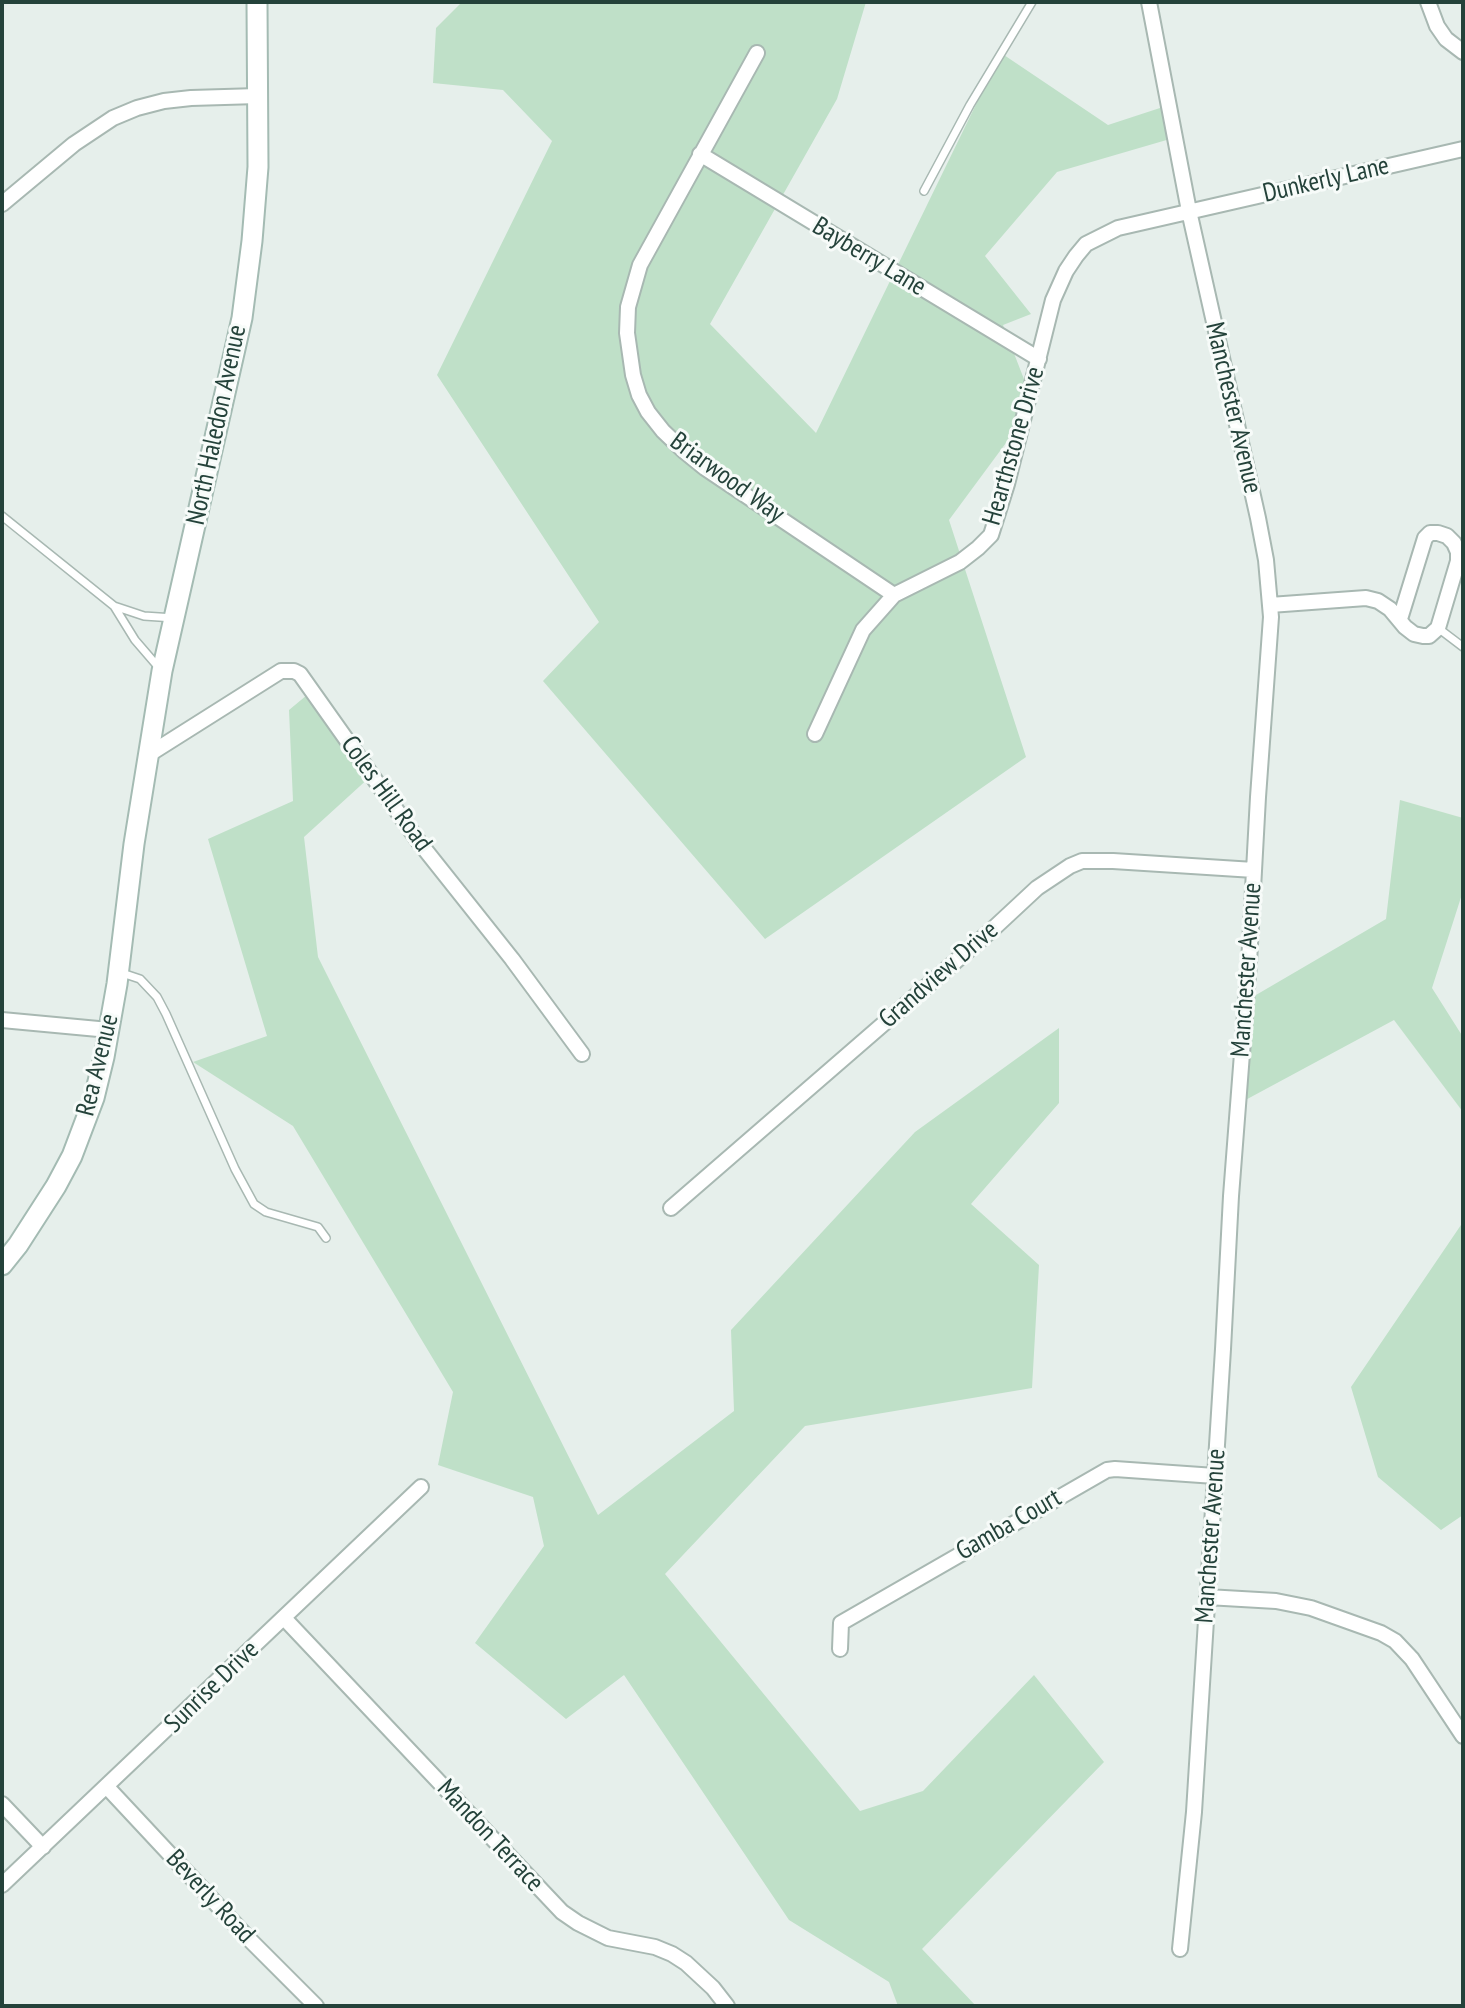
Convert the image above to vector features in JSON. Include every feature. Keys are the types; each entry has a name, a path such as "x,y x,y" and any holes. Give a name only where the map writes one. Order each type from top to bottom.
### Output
{"street":[{"name":"North Haledon Avenue","path":"134,844 162,671 242,318 258,167 257,2"},
{"name":"Manchester Avenue","path":"1149,2 1189,211 1258,518 1266,560 1270,605 1194,1812 1180,1949"},
{"path":"1428,2 1437,26 1446,39 1463,52"},
{"name":"Briarwood Way","path":"757,53 640,265 628,307 627,333 633,375 648,412 663,431 705,468 894,596"},
{"path":"2,204 74,144 113,118 164,101 258,96"},
{"name":"Dunkerly Lane","path":"1189,211 1463,149"},
{"name":"Bayberry Lane","path":"700,154 1038,359"},
{"name":"Hearthstone Drive","path":"815,734 863,630 894,596 960,562 991,535 1007,485 1054,300 1066,271 1076,256 1086,244 1118,228 1189,211"},
{"path":"1270,605 1366,598 1378,601 1390,609 1414,634 1429,636 1438,628 1458,561 1458,552 1447,536 1430,533 1425,538 1400,619"},
{"name":"Coles Hill Road","path":"148,755 281,671 300,674 419,842 512,959 582,1054"},
{"name":"Rea Avenue","path":"2,1265 56,1186 72,1156 94,1098 109,1030 134,844"},
{"name":"Grandview Drive","path":"671,1208 1037,888 1070,866 1082,861 1113,861 1254,870"},
{"path":"2,1020 109,1030"},
{"name":"Gamba Court","path":"840,1649 841,1623 1107,1469 1215,1476"},
{"name":"Sunrise Drive","path":"2,1885 421,1487"},
{"path":"1207,1597 1276,1601 1311,1608 1381,1633 1395,1641 1412,1659 1461,1730"},
{"name":"Mandon Terrace","path":"284,1618 562,1912 608,1938 655,1947 672,1954 713,1988 727,2006"},
{"name":"Beverly Road","path":"107,1787 316,2006"},
{"path":"2,1804 43,1847"}],"lane":[{"path":"924,191 970,105 1032,2"},
{"path":"2,516 114,606 135,640 162,671"},
{"path":"114,606 144,616 174,618"},
{"path":"1438,628 1463,647"},
{"path":"118,972 140,979 157,997 235,1169 254,1204 265,1212 318,1227 326,1238"}],"green space":[{"path":"462,2 866,2 837,99 710,324 816,433 1001,53 1108,125 1163,107 1170,139 1057,172 985,256 1031,314 1003,325 1034,405 949,520 1026,757 765,939 543,681 599,622 437,375 552,141 503,90 433,83 436,28"},
{"path":"313,690 371,776 304,837 318,957 598,1515 734,1411 731,1330 915,1132 1059,1028 1059,1103 971,1204 1039,1265 1032,1388 805,1426 665,1574 860,1811 923,1791 1034,1675 1104,1762 922,1949 976,2006 898,2006 889,1982 789,1920 624,1675 566,1719 475,1643 544,1546 533,1497 438,1465 453,1392 293,1126 193,1062 267,1036 208,839 293,801 289,710"},
{"path":"1400,800 1463,818 1463,891 1432,988 1463,1037 1463,1112 1394,1020 1238,1104 1244,1002 1386,919"},
{"path":"1463,1222 1463,1515 1441,1530 1378,1477 1351,1387"}]}
